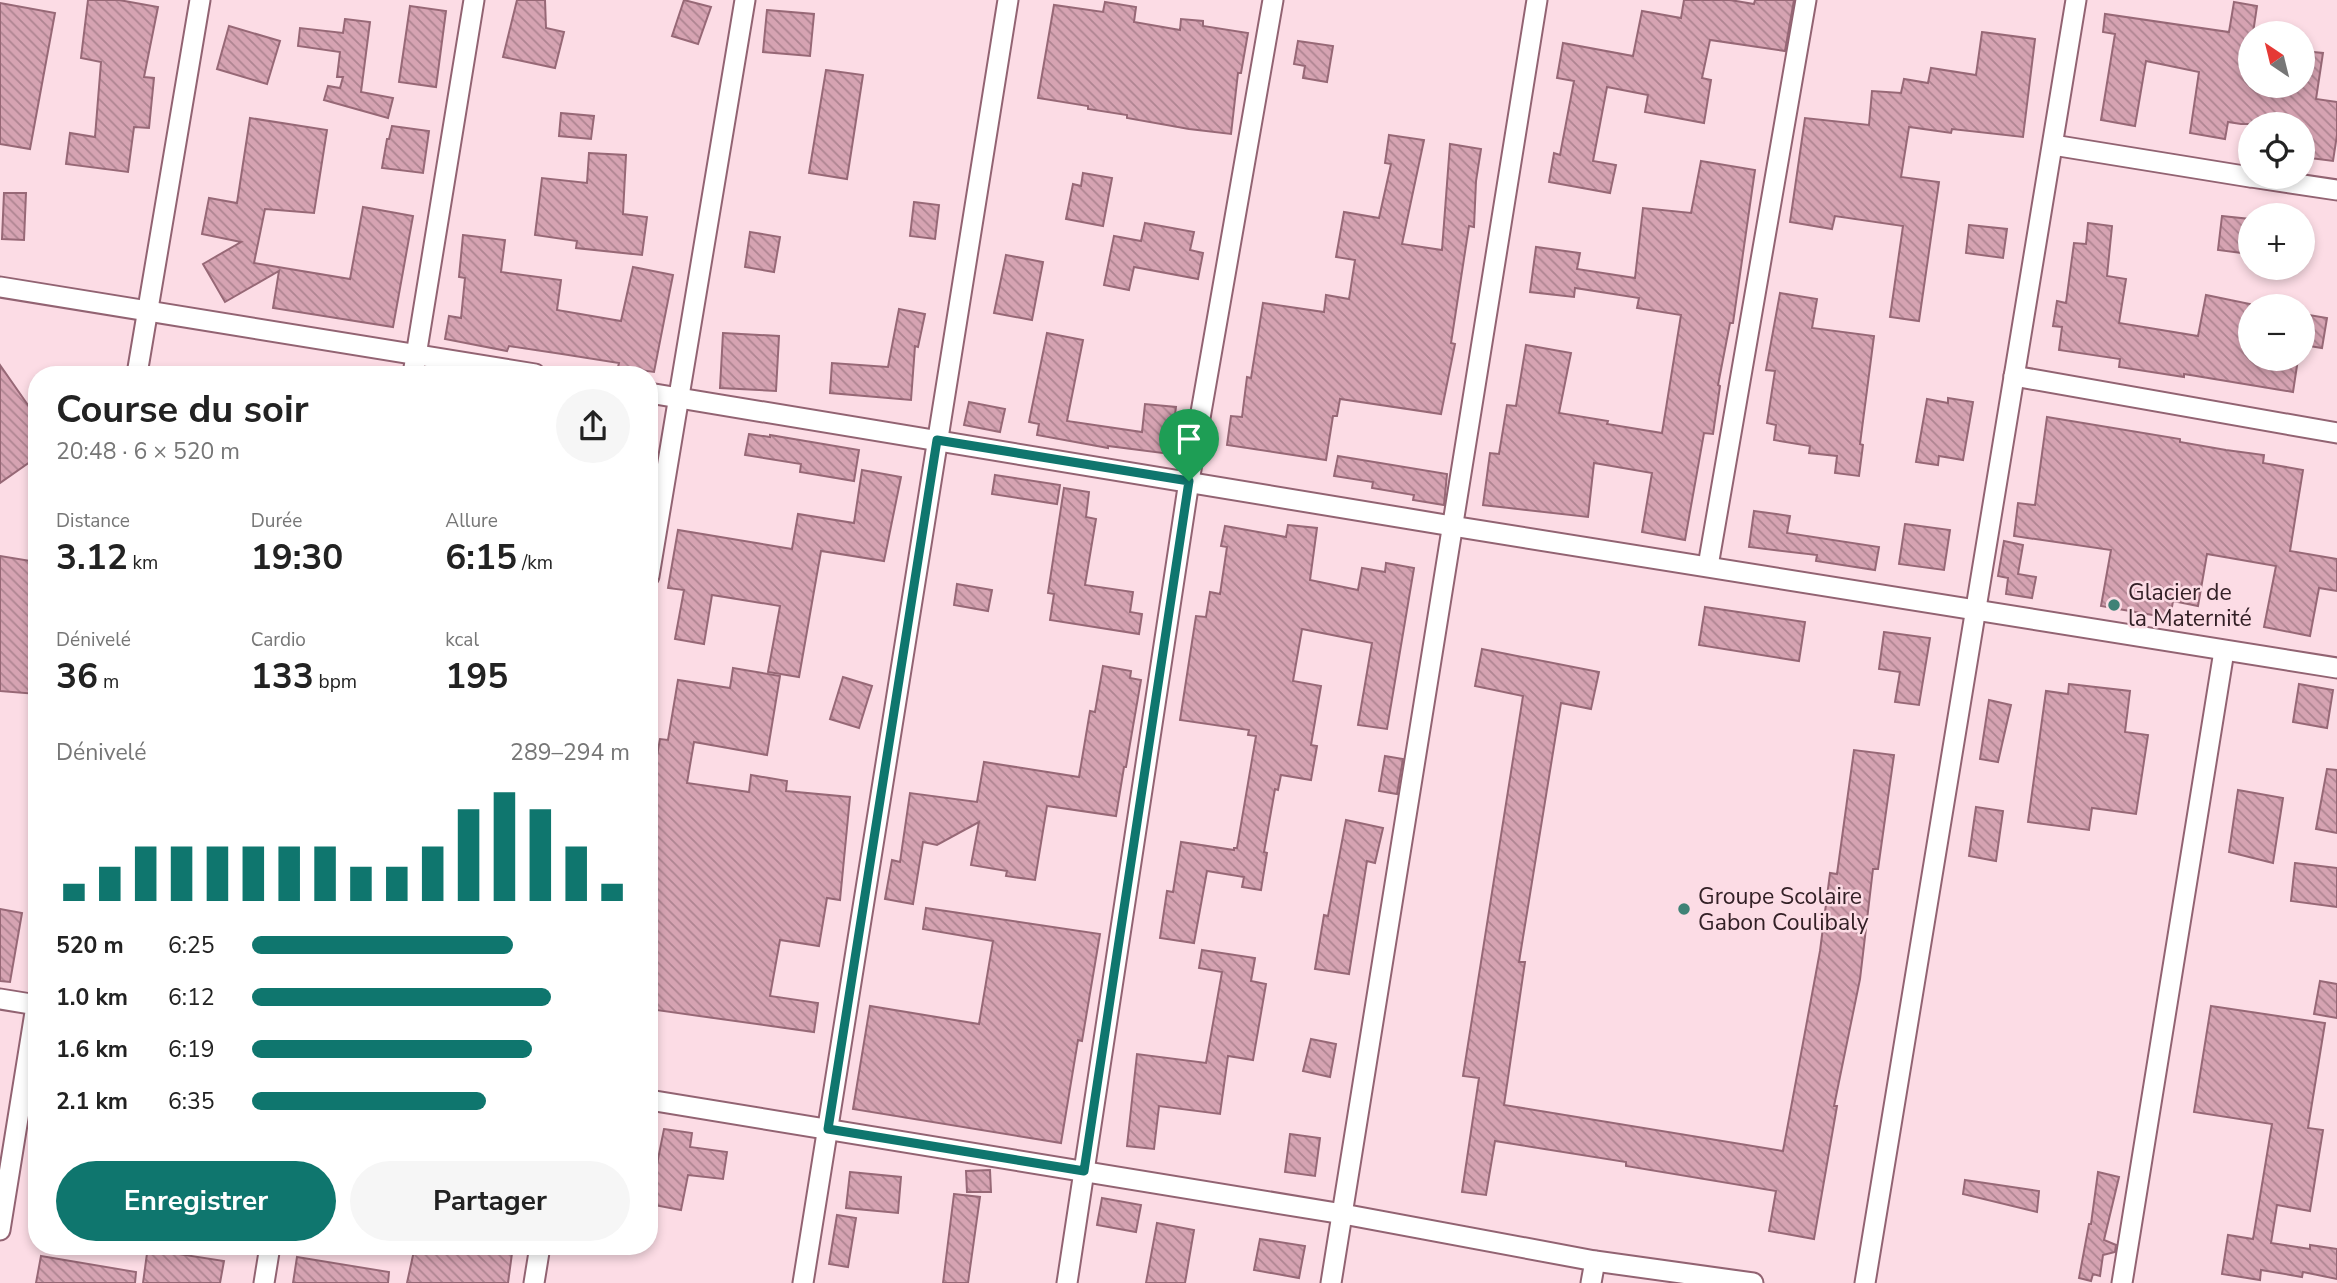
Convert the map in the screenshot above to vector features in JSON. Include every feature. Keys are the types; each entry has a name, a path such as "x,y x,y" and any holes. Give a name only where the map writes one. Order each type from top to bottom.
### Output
{"street":[{"path":"138,366 200,0"},
{"path":"0,287 147,311 414,365 474,0"},
{"path":"658,523 746,0"},
{"path":"803,1283 1008,0"},
{"path":"1067,1283 1189,481 1273,0"},
{"path":"1331,1283 1537,0"},
{"path":"1708,566 1806,0"},
{"path":"1864,1283 2076,0"},
{"path":"2053,145 2238,175"},
{"path":"2315,187 2337,190"},
{"path":"2014,376 2337,433"},
{"path":"658,394 1452,526 2337,668"},
{"path":"2122,1283 2224,651"},
{"path":"0,999 28,1002"},
{"path":"0,1230 28,1058"},
{"path":"658,1101 1343,1214 1595,1261 1753,1283"},
{"path":"264,1283 269,1255"},
{"path":"534,1283 539,1255"},
{"path":"1591,1283 1595,1261"}],"building":[{"path":"88,0 119,0 158,7 144,77 154,78 149,128 134,127 128,172 66,164 70,133 95,137 101,62 81,58"},
{"path":"517,0 545,0 546,28 564,32 555,68 503,57"},
{"path":"684,0 711,7 698,44 672,36"},
{"path":"1684,0 1730,0 1754,4 1755,0 1794,0 1785,51 1710,40 1702,78 1711,80 1704,123 1645,112 1648,95 1607,87 1593,161 1616,165 1610,193 1549,182 1554,153 1560,155 1574,81 1557,78 1563,43 1633,56 1642,11 1681,18"},
{"path":"1105,2 1136,7 1134,22 1180,30 1181,19 1203,21 1203,26 1248,33 1241,73 1238,73 1231,134 1127,118 1127,115 1088,109 1088,106 1038,98 1054,5 1103,12"},
{"path":"2234,2 2257,6 2255,21 2238,21 2238,98 2315,98 2315,52 2323,53 2316,99 2337,102 2337,135 2333,161 2315,159 2315,112 2238,112 2238,124 2228,122 2225,139 2190,133 2199,72 2146,61 2135,126 2101,120 2115,34 2103,32 2105,14 2229,32"},
{"path":"0,3 55,13 30,149 0,144"},
{"path":"410,6 446,11 436,87 399,82"},
{"path":"767,10 814,14 810,56 763,52"},
{"path":"345,19 370,22 361,92 393,98 388,118 324,100 328,86 340,88 343,77 337,77 340,52 298,46 300,28 343,33"},
{"path":"229,26 280,41 267,84 217,69"},
{"path":"1982,32 2035,39 2023,137 1952,129 1951,133 1909,127 1901,177 1939,182 1919,321 1890,317 1903,226 1835,216 1832,229 1790,222 1805,118 1869,125 1872,91 1901,93 1904,79 1928,83 1931,68 1976,75"},
{"path":"1298,41 1333,46 1327,82 1303,78 1305,66 1294,64"},
{"path":"826,70 863,75 847,179 809,173"},
{"path":"561,113 594,116 591,139 559,136"},
{"path":"250,118 327,130 314,213 265,209 254,263 350,279 363,207 413,216 393,327 273,308 279,271 225,302 203,264 241,242 202,234 209,198 237,203"},
{"path":"392,126 429,131 423,173 382,168"},
{"path":"1389,135 1424,140 1402,244 1442,250 1450,144 1481,149 1476,181 1474,227 1469,226 1451,343 1455,344 1441,414 1340,399 1337,416 1333,416 1326,460 1227,445 1231,416 1242,417 1247,377 1251,378 1263,303 1324,312 1326,295 1349,299 1355,260 1336,257 1344,212 1379,218 1391,164 1385,163"},
{"path":"589,153 626,155 623,214 647,217 642,255 576,248 577,241 535,235 542,178 587,183"},
{"path":"1701,161 1755,170 1733,323 1730,323 1718,385 1713,434 1704,433 1685,540 1642,532 1652,473 1594,463 1588,517 1483,505 1490,453 1499,454 1507,405 1516,406 1526,345 1571,353 1559,413 1662,433 1681,315 1637,308 1639,298 1575,288 1574,297 1530,292 1536,247 1580,253 1577,269 1635,278 1643,208 1691,213"},
{"path":"1083,173 1112,178 1103,226 1066,219 1073,184 1081,186"},
{"path":"4,193 26,193 24,240 2,239"},
{"path":"914,202 939,205 935,239 910,236"},
{"path":"2222,216 2238,218 2238,252 2218,250"},
{"path":"1145,223 1194,232 1190,250 1203,253 1198,279 1134,267 1129,290 1104,285 1114,236 1141,241"},
{"path":"2088,223 2112,226 2107,276 2126,279 2119,323 2198,336 2206,295 2238,302 2238,371 2296,371 2293,392 2184,374 2184,377 2119,367 2120,359 2059,350 2062,327 2053,326 2057,301 2066,303 2074,243 2086,244"},
{"path":"1969,225 2007,229 2003,258 1966,253"},
{"path":"750,232 780,237 774,272 745,267"},
{"path":"463,235 505,240 501,272 561,280 557,310 621,321 633,267 673,275 655,366 618,366 619,363 509,346 507,351 445,339 449,316 461,318 465,278 459,277"},
{"path":"1006,255 1043,262 1032,320 994,313"},
{"path":"1780,293 1817,299 1812,328 1874,336 1860,444 1863,445 1859,476 1835,473 1837,456 1809,453 1810,446 1774,440 1776,425 1767,423 1775,371 1766,370"},
{"path":"899,309 925,314 918,347 915,346 911,400 830,393 832,363 888,367"},
{"path":"2315,316 2327,318 2322,348 2315,347"},
{"path":"723,333 779,336 776,391 720,388"},
{"path":"1047,333 1083,340 1067,421 1142,432 1145,404 1176,407 1170,454 1108,448 1037,435 1039,424 1029,422"},
{"path":"0,365 28,405 28,463 0,483"},
{"path":"1948,398 1973,402 1963,460 1939,456 1938,465 1916,462 1927,399 1948,403"},
{"path":"969,402 1005,409 1000,432 964,425"},
{"path":"2047,417 2264,455 2263,463 2303,470 2290,551 2337,559 2337,591 2319,588 2310,636 2264,627 2276,566 2207,554 2198,606 2173,601 2170,618 2101,606 2111,550 2014,536 2018,503 2035,505"},
{"path":"749,434 859,450 854,481 800,472 801,464 745,455"},
{"path":"1338,456 1447,474 1444,505 1413,500 1414,495 1372,488 1373,482 1334,476"},
{"path":"862,470 901,477 884,561 821,551 799,677 768,672 780,606 712,595 704,644 675,639 684,590 668,588 678,530 792,549 798,514 854,523"},
{"path":"995,475 1060,485 1057,504 992,494"},
{"path":"1064,488 1089,492 1086,517 1096,519 1085,585 1133,592 1130,612 1142,614 1139,634 1050,620 1054,594 1048,593"},
{"path":"1754,511 1790,516 1787,533 1879,547 1875,570 1816,561 1817,555 1749,547"},
{"path":"1905,524 1950,530 1944,570 1899,564"},
{"path":"1288,525 1317,528 1310,580 1358,590 1362,568 1385,572 1386,563 1414,568 1387,729 1358,725 1372,643 1302,629 1293,681 1321,686 1311,745 1317,746 1311,780 1281,775 1278,790 1275,789 1264,852 1267,853 1261,890 1242,887 1244,877 1207,871 1194,943 1160,938 1167,891 1173,892 1181,842 1234,850 1237,848 1256,736 1248,735 1249,730 1180,720 1196,616 1206,617 1210,592 1220,594 1227,547 1221,546 1225,526 1286,537"},
{"path":"2004,541 2023,545 2018,574 2036,577 2032,598 2006,594 2008,578 1998,576"},
{"path":"0,556 28,561 28,693 0,691"},
{"path":"957,584 992,590 988,611 954,605"},
{"path":"1705,607 1805,622 1799,661 1699,645"},
{"path":"1884,632 1930,638 1919,705 1895,702 1900,672 1879,669"},
{"path":"1482,649 1599,672 1591,709 1561,703 1519,962 1525,962 1504,1105 1783,1151 1820,951 1830,873 1837,874 1854,750 1894,755 1878,869 1873,869 1860,979 1834,1106 1837,1106 1814,1239 1769,1231 1776,1191 1626,1166 1626,1162 1495,1141 1486,1195 1462,1192 1479,1078 1463,1076 1523,696 1475,686"},
{"path":"1103,666 1131,671 1130,678 1141,680 1116,816 1047,806 1035,880 1006,876 1007,871 971,865 979,822 937,845 923,842 913,904 885,899 892,860 900,862 910,793 977,802 984,762 1079,777 1090,711 1095,712"},
{"path":"733,668 780,676 767,755 694,742 687,783 749,792 751,775 787,781 786,791 850,797 840,900 827,898 819,946 780,940 770,996 818,1003 814,1032 658,1010 660,739 668,740 678,680 730,688"},
{"path":"843,677 872,686 859,728 830,719"},
{"path":"2069,684 2130,691 2125,732 2148,735 2136,814 2092,808 2089,830 2028,822 2046,691 2068,694"},
{"path":"2299,684 2333,690 2327,728 2293,722"},
{"path":"1989,700 2011,705 1998,762 1980,759"},
{"path":"1385,756 1403,759 1397,794 1379,791"},
{"path":"2327,769 2337,770 2337,833 2316,829"},
{"path":"2238,790 2283,798 2273,863 2229,852"},
{"path":"1976,807 2003,811 1996,861 1969,856"},
{"path":"1346,820 1383,828 1375,863 1367,861 1349,974 1315,969 1324,915 1328,916"},
{"path":"2295,863 2337,868 2337,907 2291,901"},
{"path":"926,908 1100,934 1082,1041 1078,1040 1061,1143 853,1109 870,1006 979,1024 993,941 923,929"},
{"path":"0,909 22,913 10,982 0,981"},
{"path":"1202,950 1255,958 1251,981 1266,984 1253,1060 1228,1056 1220,1114 1159,1106 1154,1149 1127,1146 1137,1054 1206,1063 1222,972 1199,968"},
{"path":"2320,981 2337,984 2337,1018 2314,1014"},
{"path":"2211,1006 2325,1023 2308,1128 2323,1130 2310,1211 2277,1205 2271,1243 2310,1249 2310,1245 2337,1249 2337,1279 2303,1272 2302,1277 2261,1270 2260,1280 2222,1274 2228,1235 2253,1239 2272,1124 2194,1112"},
{"path":"1311,1039 1336,1044 1330,1077 1303,1071"},
{"path":"664,1129 692,1133 690,1147 727,1152 723,1179 688,1175 681,1210 658,1206 658,1159"},
{"path":"1290,1134 1320,1138 1315,1176 1285,1172"},
{"path":"990,1170 991,1192 967,1192 966,1171"},
{"path":"850,1172 901,1177 898,1213 846,1208"},
{"path":"2098,1172 2119,1177 2104,1240 2116,1245 2115,1252 2103,1255 2100,1276 2093,1274 2091,1281 2079,1278 2091,1224"},
{"path":"1965,1180 2039,1191 2037,1212 1963,1194"},
{"path":"954,1194 980,1197 968,1283 943,1283"},
{"path":"1102,1198 1141,1205 1136,1232 1097,1225"},
{"path":"837,1215 856,1218 848,1267 829,1264"},
{"path":"1157,1223 1194,1230 1185,1283 1146,1283"},
{"path":"1260,1239 1305,1246 1299,1278 1254,1270"},
{"path":"147,1255 185,1255 224,1261 220,1283 143,1283"},
{"path":"413,1255 512,1255 508,1283 407,1283"},
{"path":"41,1256 136,1272 135,1283 36,1283"},
{"path":"297,1257 389,1272 388,1283 293,1283"}],"place":[{"name":"Glacier de la Maternité","path":"2114,605"},
{"name":"Groupe Scolaire Gabon Coulibaly","path":"1684,909"}],"route":[{"path":"937,440 1189,481 1084,1171 828,1129 937,440"}]}
